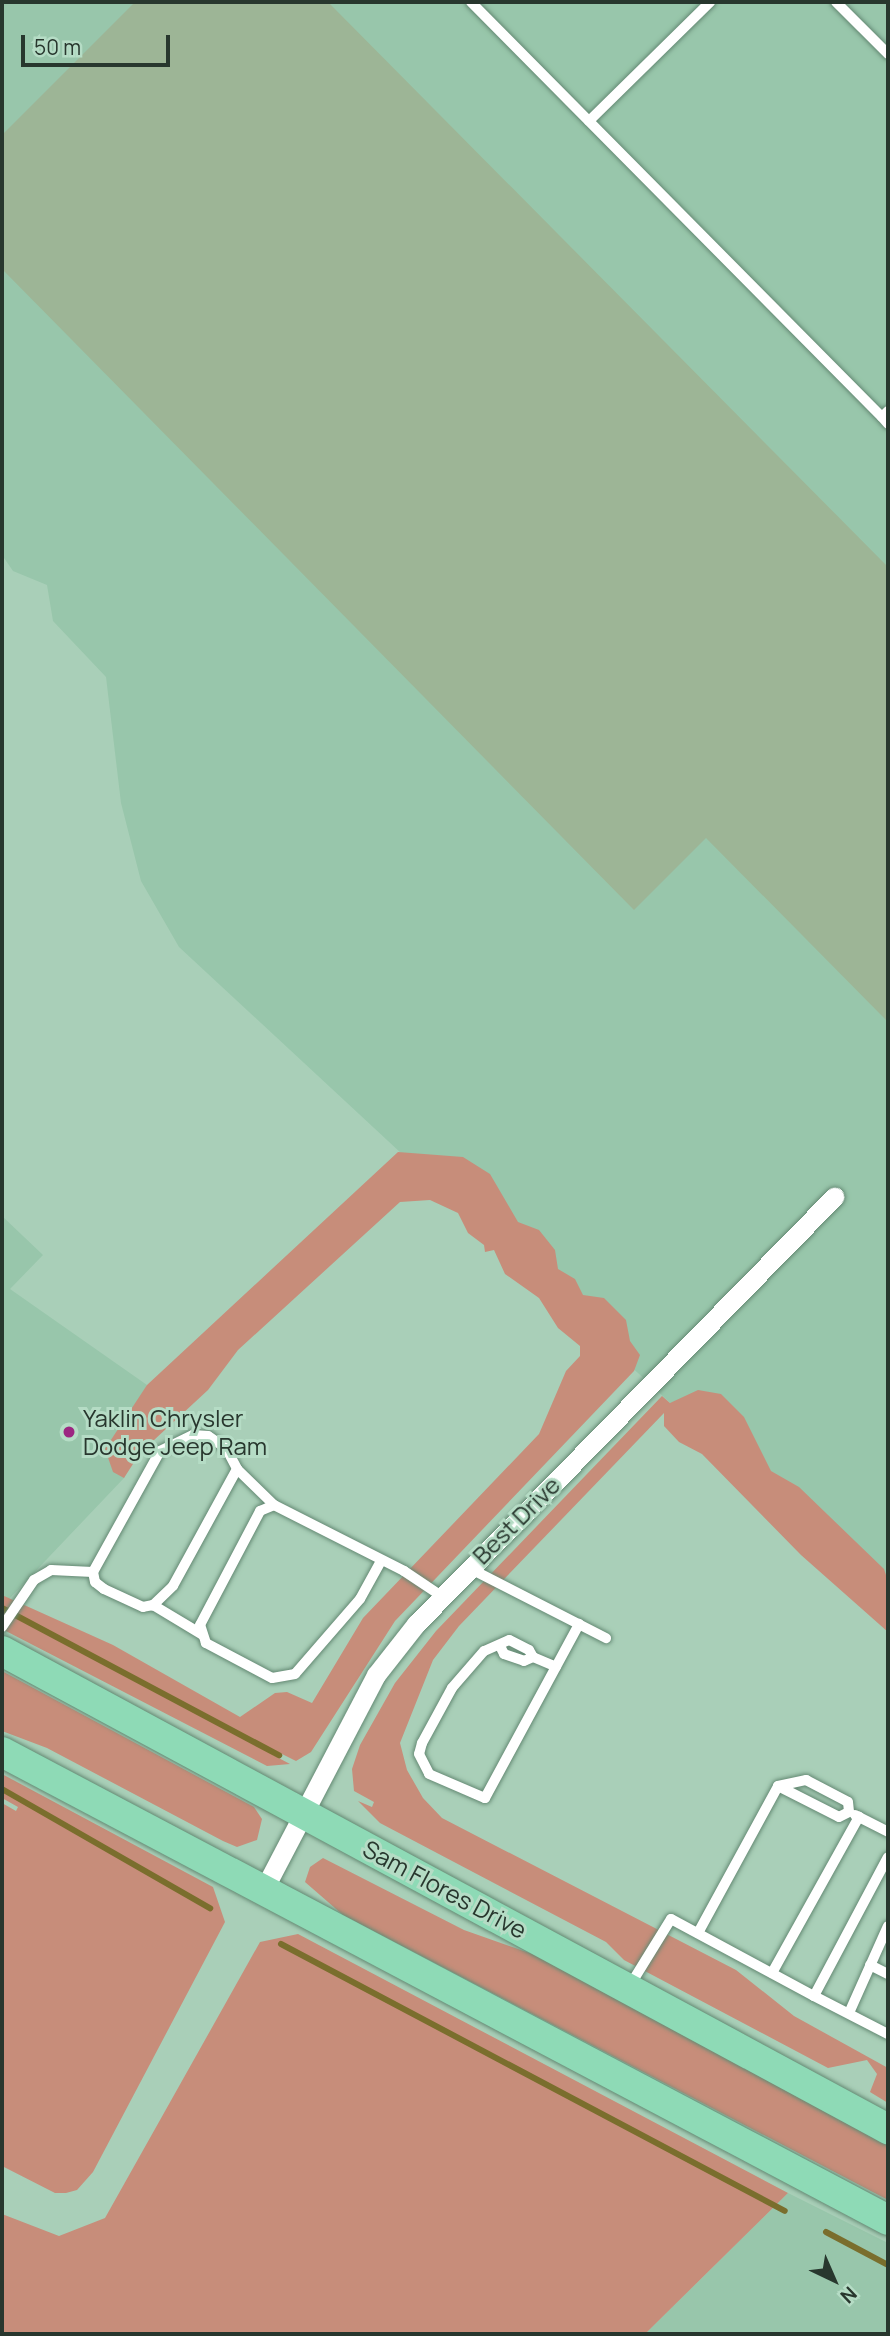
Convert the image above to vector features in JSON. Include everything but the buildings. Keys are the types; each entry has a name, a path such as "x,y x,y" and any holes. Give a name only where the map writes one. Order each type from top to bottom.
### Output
{"main road":[{"name":"Sam Flores Drive","path":"2,1651 888,2129"},
{"path":"2,1752 888,2220"}],"street":[{"name":"Best Drive","path":"263,1891 301,1812 376,1675 440,1595 834,1197"}],"lane":[{"path":"471,2 886,417"},
{"path":"589,121 710,2"},
{"path":"836,2 888,54"},
{"path":"237,1469 173,1586 153,1605 143,1607 115,1595 95,1582 93,1572 160,1451 174,1441 208,1436 226,1448 237,1469 274,1506 382,1561 440,1595"},
{"path":"274,1506 260,1511 200,1625 206,1643 272,1678 295,1674 360,1599 382,1561"},
{"path":"469,1568 606,1638"},
{"path":"2,1627 34,1580 51,1570 93,1572"},
{"path":"153,1605 203,1636"},
{"path":"556,1667 533,1657 524,1661 504,1654 500,1646 484,1651 452,1688 419,1754 429,1774 485,1798 556,1667 579,1624"},
{"path":"698,1933 778,1786 806,1780 848,1802 849,1812"},
{"path":"778,1786 839,1817 849,1812"},
{"path":"849,1812 888,1832"},
{"path":"772,1973 859,1817"},
{"path":"814,1996 888,1857"},
{"path":"629,1987 671,1919 888,2034"},
{"path":"849,2013 888,1926"},
{"path":"870,1965 888,1973"}],"shaded area":[{"path":"2,2 888,2 888,1605 179,947 141,881 121,803 106,677 53,621 47,585 13,571 2,555"},
{"path":"398,1152 463,1157 490,1174 518,1222 539,1230 555,1250 558,1269 575,1279 583,1295 604,1298 626,1320 630,1341 640,1355 634,1371 395,1621 311,1752 296,1761 274,1750 273,1755 290,1764 267,1766 2,1629 2,1595 113,1645 240,1717 275,1693 287,1692 312,1703 363,1618 539,1434 566,1371 580,1356 580,1346 558,1328 539,1298 505,1274 494,1250 485,1252 484,1245 468,1233 458,1213 430,1200 400,1202 238,1350 208,1390 140,1453 124,1478 113,1472 105,1449 147,1385"},
{"name":"Yaklin Chrysler Dodge Jeep Ram","path":"2,1216 43,1255 10,1289 147,1385 124,1478 9,1599 2,1595"},
{"path":"698,1390 721,1394 744,1417 771,1471 799,1487 884,1569 888,1581 888,1632 801,1555 702,1454 679,1442 664,1426 664,1413 459,1626 433,1660 400,1743 407,1770 423,1798 442,1818 736,1970 794,2016 888,2068 888,2103 870,2092 877,2074 867,2060 828,2068 624,1960 606,1942 380,1823 358,1801 372,1807 374,1802 354,1791 352,1769 360,1745 395,1683 436,1631 662,1396 670,1403"},
{"path":"2,1671 254,1807 262,1819 257,1840 237,1847 47,1748 2,1731"},
{"path":"2,1774 213,1887 225,1922 93,2172 77,2190 66,2193 55,2193 2,2166 2,1803 16,1811 18,1807 2,1798"},
{"path":"323,1858 464,1930 538,1956 888,2146 888,2200 343,1915 305,1882 310,1867"},
{"path":"298,1934 788,2193 645,2334 2,2334 2,2214 59,2236 105,2218 260,1942"},
{"path":"788,2193 888,2243 888,2334 645,2334"}],"waterway":[{"path":"2,1608 279,1755"},
{"path":"2,1789 210,1908"},
{"path":"281,1944 785,2211"},
{"path":"826,2232 888,2265"}],"place":[{"name":"Yaklin Chrysler Dodge Jeep Ram","path":"69,1432"}]}
